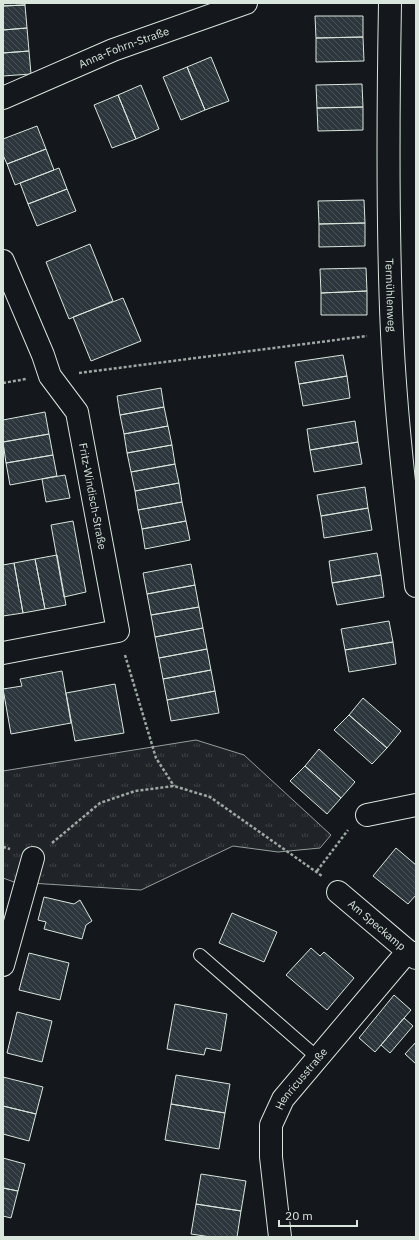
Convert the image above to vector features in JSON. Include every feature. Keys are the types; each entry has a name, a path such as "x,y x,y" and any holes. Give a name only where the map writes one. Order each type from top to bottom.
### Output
{"street":[{"name":"Anna-Fohrn-Straße","path":"3,98 113,50 246,3"},
{"name":"Termühlenweg","path":"390,3 388,118 392,333 400,454 416,586"},
{"name":"Fritz-Windisch-Straße","path":"3,261 43,355 50,376 77,412 118,631"},
{"path":"3,653 118,631"},
{"path":"367,815 416,805"},
{"path":"3,965 33,858"},
{"name":"Am Speckamp","path":"338,892 412,954"},
{"name":"Henricusstraße","path":"280,1237 271,1157 271,1125 283,1099 412,954"}],"lane":[{"path":"200,955 318,1058"}],"path":[{"path":"3,382 392,333"},
{"path":"118,631 156,758 174,786"},
{"path":"33,858 100,803 135,791 174,786 210,797 316,871 338,892"},
{"path":"316,871 346,832 367,815"}],"green space":[{"path":"196,740 244,755 331,835 320,848 278,852 233,846 141,890 14,882 3,878 3,771"}],"building":[{"path":"3,3 25,3 25,5 3,6"},
{"path":"25,5 27,28 3,30 3,6"},
{"path":"315,16 363,16 363,37 316,38"},
{"path":"27,28 29,51 3,53 3,30"},
{"path":"363,37 364,61 316,62 316,38"},
{"path":"29,51 31,74 3,76 3,53"},
{"path":"211,57 229,101 205,110 187,67"},
{"path":"187,67 205,110 181,120 163,77"},
{"path":"362,84 363,107 317,108 316,85"},
{"path":"141,85 159,129 136,139 118,95"},
{"path":"118,95 136,139 112,148 94,105"},
{"path":"363,107 363,130 318,131 317,108"},
{"path":"37,126 46,149 7,164 3,155 3,139"},
{"path":"46,149 54,170 15,185 7,164"},
{"path":"59,168 67,189 28,204 20,183"},
{"path":"67,189 76,211 37,226 28,204"},
{"path":"364,200 365,223 319,224 318,201"},
{"path":"365,223 365,246 319,247 319,224"},
{"path":"90,244 113,301 69,319 46,262"},
{"path":"366,268 367,291 321,293 320,269"},
{"path":"367,291 367,315 321,315 321,293"},
{"path":"123,298 141,341 91,361 73,317"},
{"path":"343,355 347,376 299,384 295,362"},
{"path":"347,376 350,398 303,406 299,384"},
{"path":"161,388 164,407 120,415 117,396"},
{"path":"164,407 168,426 124,434 120,415"},
{"path":"45,412 49,434 3,442 3,420"},
{"path":"355,421 358,442 310,450 307,429"},
{"path":"168,426 172,445 127,453 124,434"},
{"path":"49,434 53,455 6,463 3,442"},
{"path":"358,442 362,464 314,472 310,450"},
{"path":"172,445 175,464 131,472 127,453"},
{"path":"53,455 57,476 10,485 6,463"},
{"path":"175,464 179,483 135,491 131,472"},
{"path":"65,475 70,498 46,502 42,479"},
{"path":"179,483 182,502 138,510 135,491"},
{"path":"365,487 368,508 321,516 317,495"},
{"path":"182,502 186,521 142,529 138,510"},
{"path":"368,508 372,530 324,538 321,516"},
{"path":"73,521 86,592 64,597 51,525"},
{"path":"186,521 190,540 145,549 142,529"},
{"path":"377,553 381,575 332,583 329,561"},
{"path":"57,555 66,605 45,609 35,559"},
{"path":"35,559 45,609 23,613 14,563"},
{"path":"14,563 23,613 3,616 3,565"},
{"path":"191,564 195,585 147,594 143,573"},
{"path":"381,575 384,597 337,605 332,583"},
{"path":"195,585 199,607 151,615 147,594"},
{"path":"199,607 203,628 155,637 151,615"},
{"path":"389,621 393,642 345,650 341,629"},
{"path":"203,628 207,649 159,658 155,637"},
{"path":"393,642 396,664 349,672 345,650"},
{"path":"207,649 211,670 163,679 159,658"},
{"path":"211,670 215,691 167,700 163,679"},
{"path":"62,671 71,723 11,734 3,689 22,686 20,679"},
{"path":"115,684 124,733 75,741 66,693"},
{"path":"215,691 219,713 171,721 167,700"},
{"path":"363,698 401,731 387,748 349,715"},
{"path":"349,715 387,748 372,764 334,730"},
{"path":"319,749 355,782 341,798 305,766"},
{"path":"305,766 341,798 327,814 290,781"},
{"path":"396,848 416,865 416,895 408,904 373,876"},
{"path":"44,897 74,904 80,900 92,921 86,925 82,939 44,929 46,922 38,920"},
{"path":"232,913 277,932 264,962 219,943"},
{"path":"311,948 320,956 324,952 354,978 327,1010 286,975"},
{"path":"29,953 69,963 60,1000 19,990"},
{"path":"394,995 411,1010 375,1052 359,1038"},
{"path":"175,1004 227,1014 221,1051 206,1048 204,1055 167,1049"},
{"path":"17,1012 52,1021 42,1062 7,1053"},
{"path":"404,1018 413,1026 390,1053 381,1045"},
{"path":"416,1042 416,1064 405,1054"},
{"path":"176,1075 230,1084 225,1113 171,1104"},
{"path":"3,1077 43,1087 36,1114 3,1106"},
{"path":"171,1104 225,1113 219,1149 165,1140"},
{"path":"3,1106 36,1114 29,1141 3,1134"},
{"path":"3,1158 25,1164 18,1191 3,1188"},
{"path":"201,1174 246,1181 241,1211 196,1204"},
{"path":"3,1188 18,1191 11,1218 3,1216"},
{"path":"196,1204 241,1211 237,1237 211,1237 191,1234"}]}
